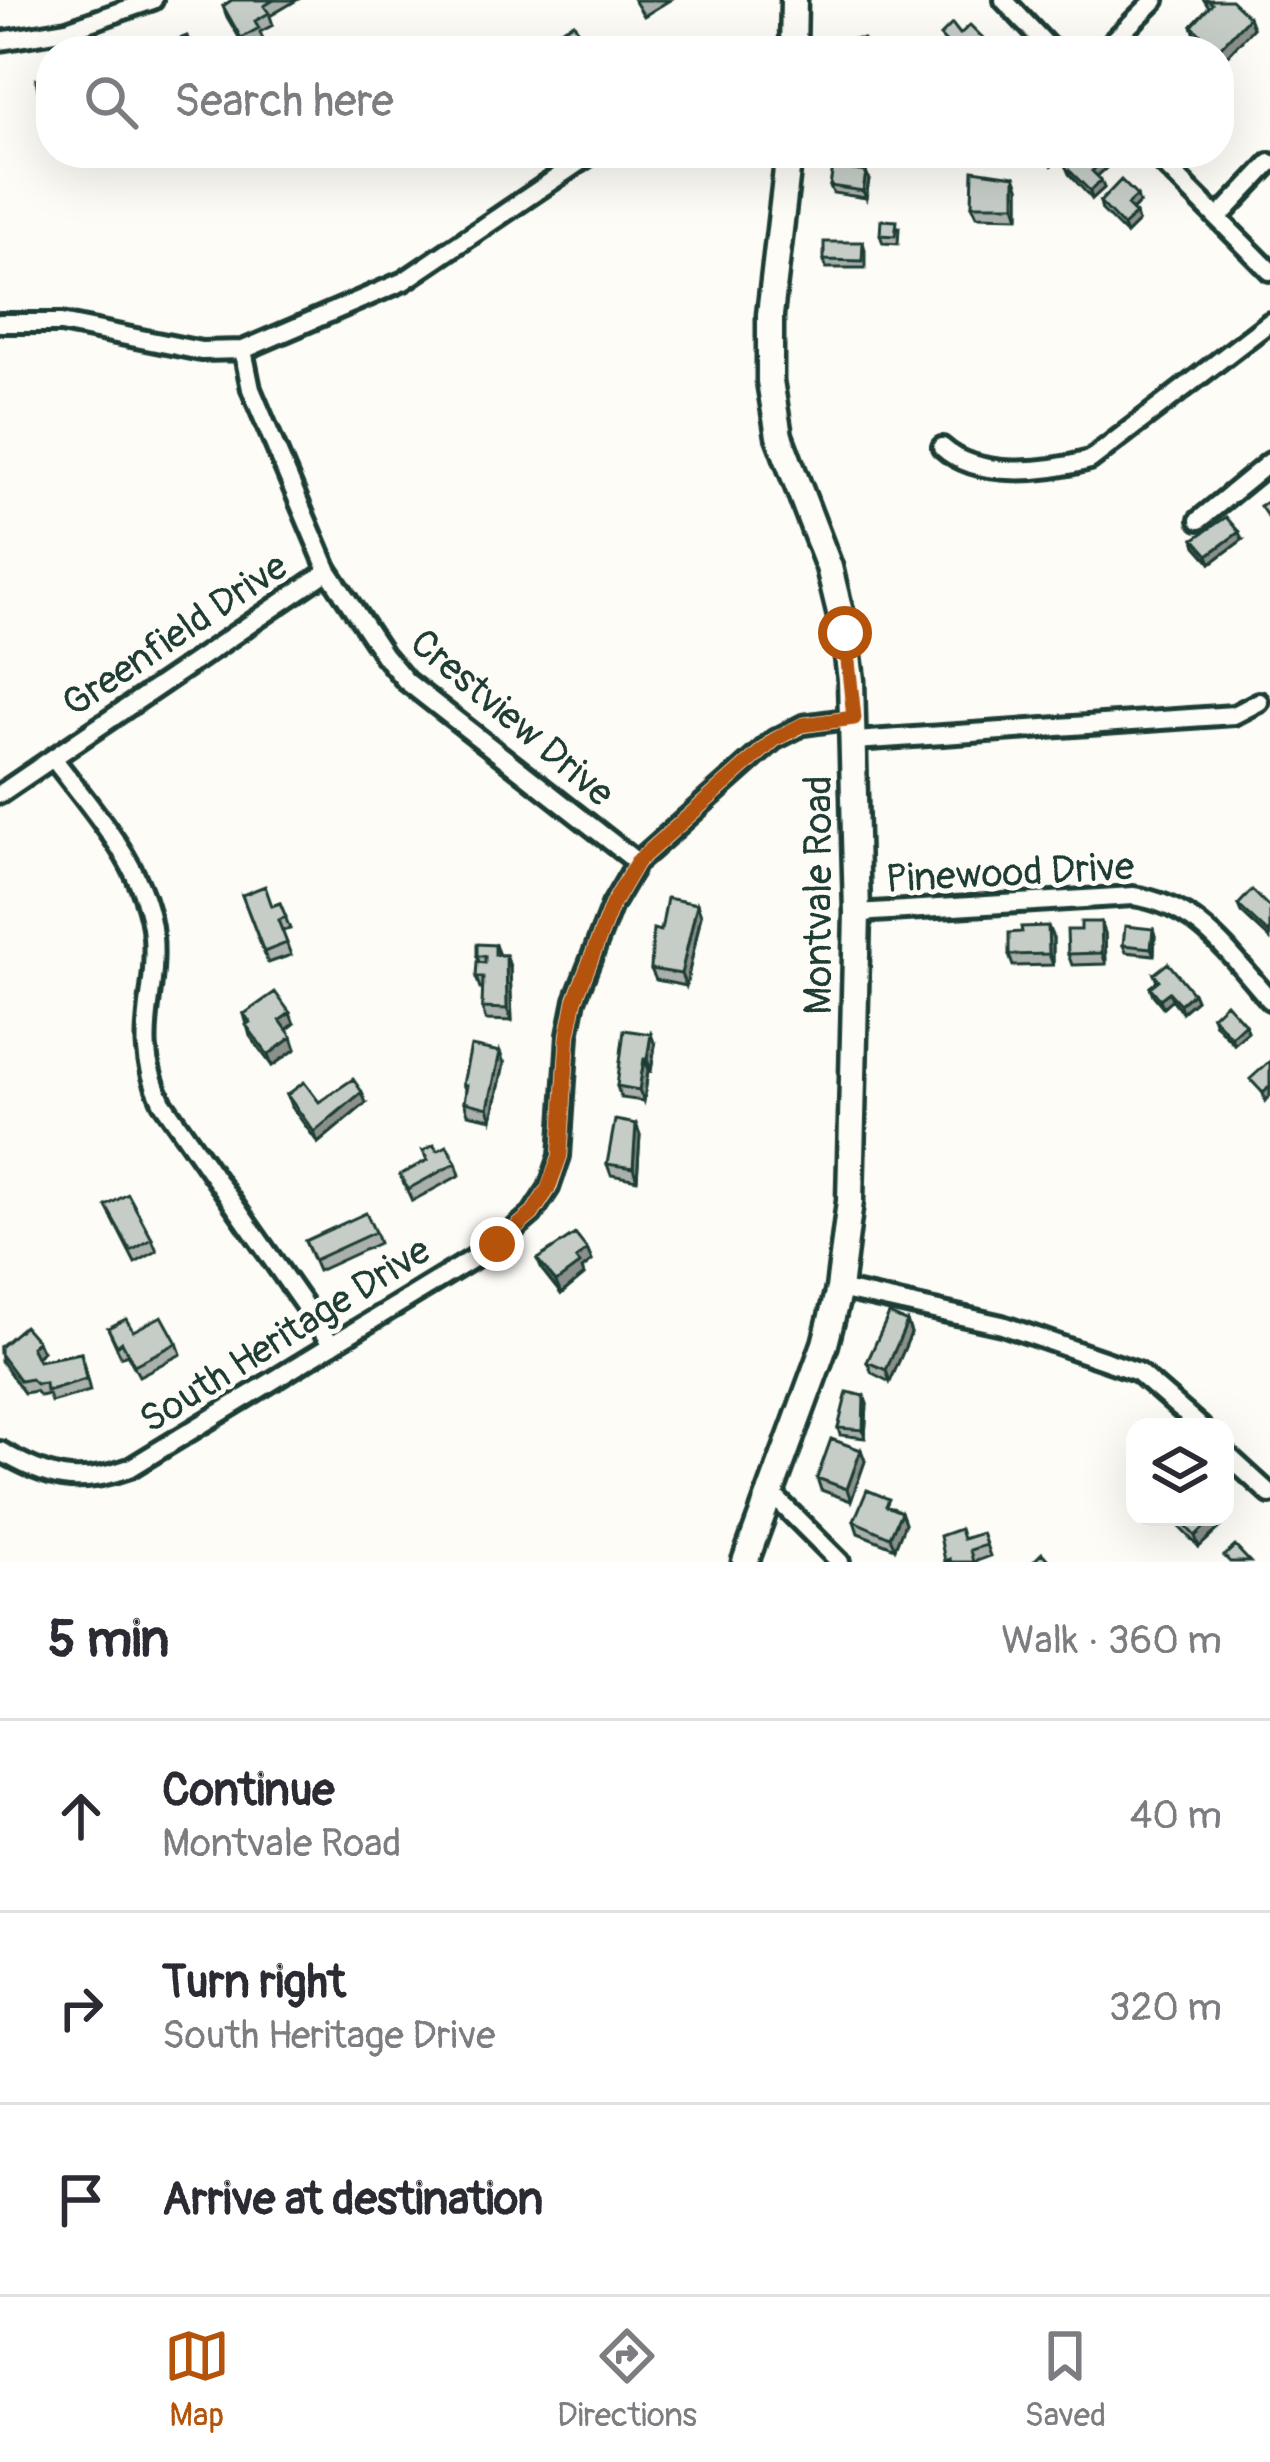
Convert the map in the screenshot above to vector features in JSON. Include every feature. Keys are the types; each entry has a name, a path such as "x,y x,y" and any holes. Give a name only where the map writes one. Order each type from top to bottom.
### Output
{"main road":[{"path":"793,36 794,0"},
{"name":"Montvale Road","path":"745,1562 820,1360 839,1289 850,1201 857,913 854,729 845,633 829,567 779,436 770,381 770,315 787,168"}],"street":[{"path":"0,40 67,30 153,0"},
{"path":"1004,0 1038,36"},
{"path":"1119,36 1156,0"},
{"path":"1218,218 1270,163"},
{"path":"0,323 61,323 201,351 243,350 404,281 571,168"},
{"path":"1168,168 1270,271"},
{"path":"942,447 971,464 1022,470 1058,469 1090,460 1270,322"},
{"name":"Crestview Drive","path":"243,350 251,389 328,571 384,655 406,681 637,862"},
{"path":"1199,520 1270,462"},
{"name":"Greenfield Drive","path":"0,794 328,571"},
{"name":"South Heritage Drive","path":"0,1451 49,1476 72,1480 102,1478 156,1454 497,1244 532,1214 560,1156 568,1035 575,1000 612,905 637,862 774,740 802,725 854,729 1234,715 1259,702"},
{"path":"53,758 112,837 149,910 152,975 144,1038 151,1079 161,1102 332,1345"},
{"name":"Pinewood Drive","path":"857,913 1132,896 1160,900 1186,912 1270,1000"},
{"path":"839,1289 1002,1325 1138,1372 1191,1418"},
{"path":"1234,1461 1270,1494"},
{"path":"772,1494 840,1562"}],"building":[{"path":"232,0 274,0 264,6 269,13 255,21 259,28 245,36 240,36 223,6"},
{"path":"1208,0 1231,0 1249,17 1231,36 1202,36 1192,26 1212,4"},
{"path":"574,23 580,36 549,36"},
{"path":"952,24 960,34 970,25 981,36 940,36"},
{"path":"833,168 866,172 863,191 830,186"},
{"path":"1067,168 1095,168 1092,171 1101,180 1090,191"},
{"path":"973,170 1015,176 1015,205 972,205"},
{"path":"1121,180 1137,196 1127,205 1136,214 1123,226 1100,202"},
{"path":"881,220 897,221 895,236 880,235"},
{"path":"824,242 863,242 862,261 824,260"},
{"path":"1270,500 1270,520 1260,506"},
{"path":"1226,517 1239,532 1208,555 1194,539"},
{"path":"265,886 272,906 280,903 286,917 278,920 287,943 264,952 242,895"},
{"path":"1252,890 1270,908 1268,933 1238,905"},
{"path":"667,898 697,904 681,974 651,969 653,929 661,931"},
{"path":"1081,922 1101,922 1102,953 1068,954 1067,930 1081,930"},
{"path":"1048,926 1049,954 1009,955 1009,933 1022,932 1021,927"},
{"path":"1125,926 1153,929 1151,948 1123,945"},
{"path":"477,944 495,945 495,955 506,955 507,1009 482,1008 483,977 476,977 477,962 485,963 485,956 477,956"},
{"path":"1168,963 1193,993 1180,1004 1169,992 1160,999 1150,987 1159,980 1154,974"},
{"path":"275,992 290,1013 280,1020 292,1037 268,1055 246,1025 250,1022 244,1014"},
{"path":"1226,1003 1245,1024 1231,1037 1212,1016"},
{"path":"624,1030 651,1034 639,1090 617,1086"},
{"path":"471,1046 500,1052 488,1108 464,1102"},
{"path":"1270,1061 1270,1086 1263,1093 1250,1079"},
{"path":"353,1079 362,1092 314,1132 287,1095 304,1082 319,1102"},
{"path":"615,1120 636,1124 633,1168 607,1164"},
{"path":"434,1145 437,1151 447,1146 456,1163 408,1189 400,1175 428,1160 423,1151"},
{"path":"128,1194 152,1239 131,1251 106,1206"},
{"path":"366,1213 375,1232 314,1260 305,1241"},
{"path":"575,1234 587,1249 576,1259 580,1264 556,1282 537,1259"},
{"path":"889,1314 907,1322 886,1370 867,1362"},
{"path":"162,1316 177,1343 134,1365 108,1328 126,1319 133,1331"},
{"path":"24,1326 37,1341 31,1347 38,1361 81,1353 86,1379 46,1391 45,1383 20,1381 0,1347"},
{"path":"847,1392 864,1396 863,1430 838,1428"},
{"path":"831,1439 861,1450 847,1489 817,1478"},
{"path":"867,1490 889,1499 886,1506 901,1512 890,1537 854,1521"},
{"path":"1186,1526 1206,1526 1195,1536"},
{"path":"960,1529 963,1539 982,1533 986,1545 970,1550 973,1562 945,1561 940,1536"},
{"path":"1235,1546 1250,1562 1230,1562 1224,1556"}],"route":[{"path":"497,1244 532,1214 560,1156 568,1035 575,1000 612,905 637,862 774,740 802,725 854,718 845,633"}]}
